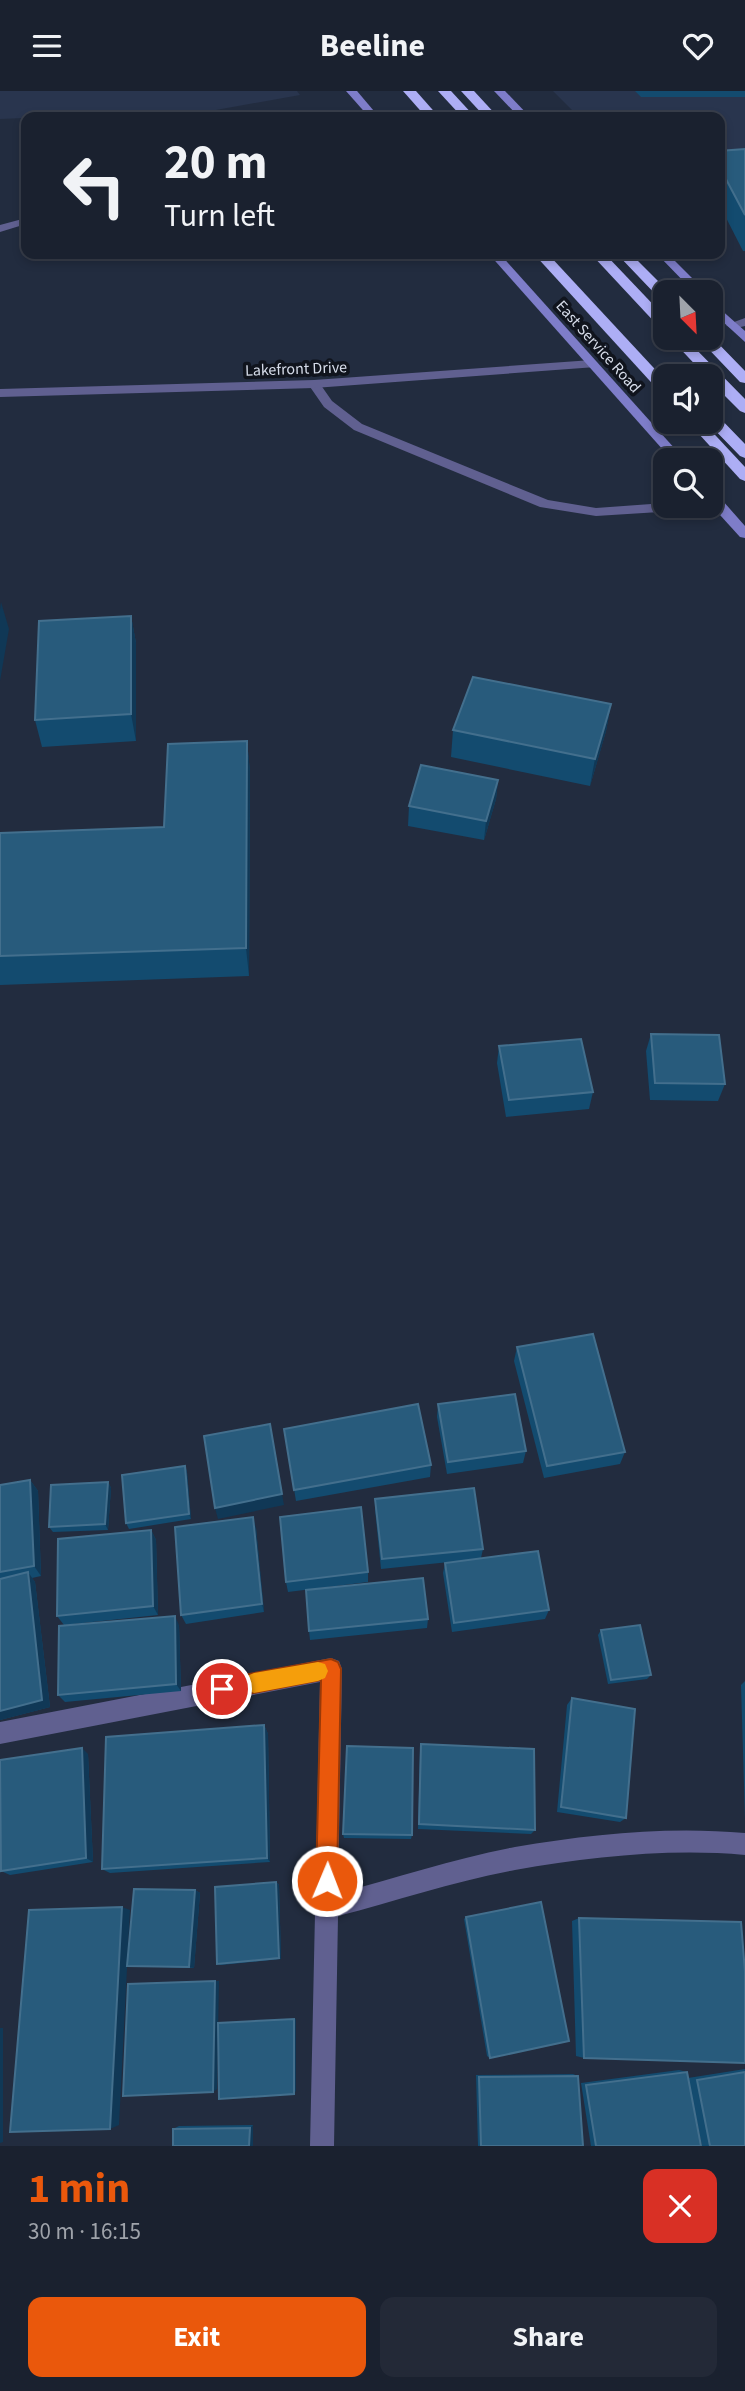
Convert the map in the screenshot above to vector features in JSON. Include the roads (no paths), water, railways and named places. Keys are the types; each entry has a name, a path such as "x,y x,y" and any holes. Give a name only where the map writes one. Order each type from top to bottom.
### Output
{"highway":[{"path":"444,91 464,112"},
{"path":"467,91 487,112"},
{"path":"404,95 412,112"},
{"path":"404,95 426,112"},
{"path":"546,259 653,376"},
{"path":"564,259 662,364"},
{"path":"603,259 653,312"},
{"path":"629,259 653,284"},
{"path":"689,350 745,408"},
{"path":"717,350 745,379"},
{"path":"723,430 745,453"},
{"path":"706,434 745,476"}],"main road":[{"path":"351,91 370,112"},
{"path":"499,91 521,112"},
{"name":"East Service Road","path":"498,259 668,448"},
{"path":"667,259 688,280"},
{"path":"723,316 745,338"},
{"path":"723,511 745,534"}],"street":[{"path":"0,229 21,223"},
{"path":"732,325 745,322"},
{"name":"Lakefront Drive","path":"0,393 314,384 592,364"},
{"path":"314,384 328,404 358,427 545,504 596,512 653,508"},
{"path":"0,1733 331,1669 322,2146"},
{"path":"326,1908 513,1859 593,1848 702,1840 745,1844"}]}
